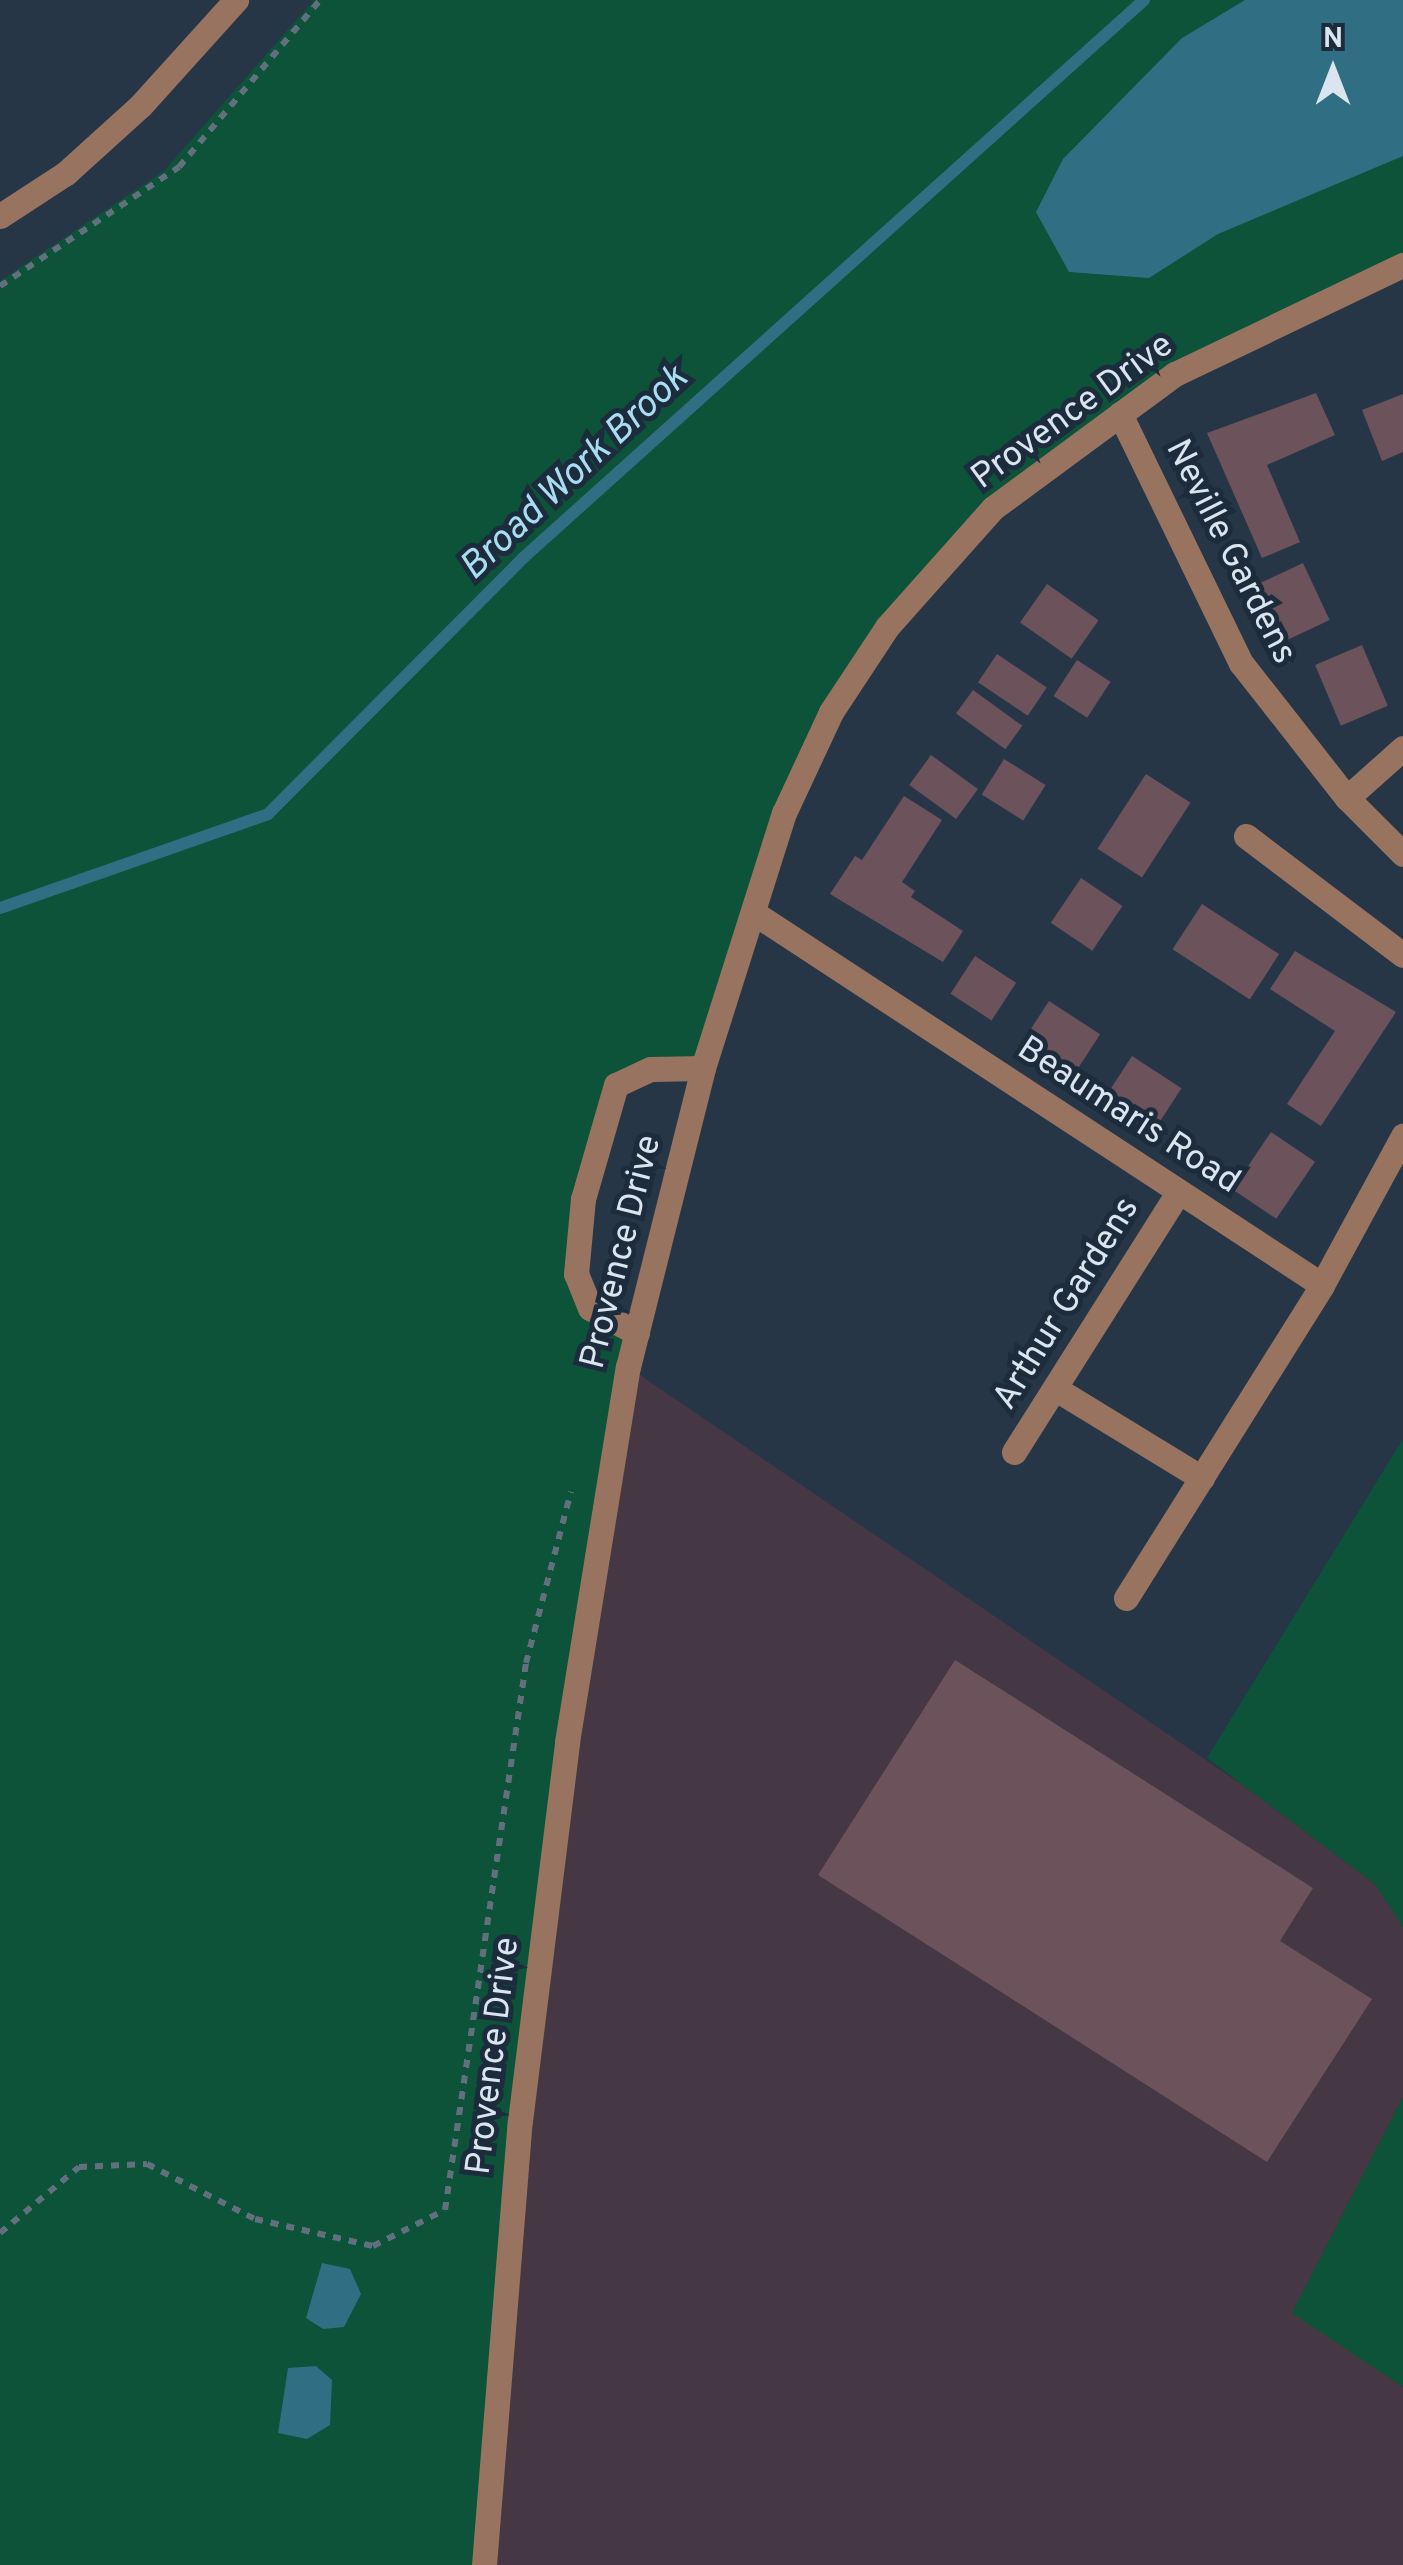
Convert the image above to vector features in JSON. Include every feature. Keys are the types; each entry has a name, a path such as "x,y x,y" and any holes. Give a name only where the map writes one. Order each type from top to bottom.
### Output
{"street":[{"path":"0,216 66,172 128,116 236,0"},
{"name":"Provence Drive","path":"484,2565 520,2121 567,1742 615,1446 637,1333 703,1068 784,813 831,712 887,626 993,508 1175,374 1403,266"},
{"name":"Neville Gardens","path":"1120,414 1241,663 1347,798 1403,854"},
{"path":"1347,798 1403,748"},
{"path":"1246,836 1403,955"},
{"name":"Beaumaris Road","path":"754,913 1322,1285"},
{"path":"637,1333 590,1308 576,1274 583,1200 616,1084 650,1069 703,1068"},
{"path":"1126,1598 1322,1285 1403,1136"},
{"name":"Arthur Gardens","path":"1014,1452 1178,1193"},
{"path":"1056,1389 1202,1478"}],"path":[{"path":"0,286 179,167 320,0"},
{"path":"0,2234 80,2167 96,2166 147,2164 255,2219 373,2246 445,2210 526,1663 574,1480 615,1446"}],"shaded area":[{"path":"628,1367 1247,1788 1375,1884 1403,1927 1403,2097 1293,2312 1403,2387 1403,2565 485,2565 507,2256"}],"green space":[{"path":"314,0 1403,0 1403,265 1175,374 993,508 831,712 703,1068 616,1085 583,1199 590,1308 637,1333 567,1742 484,2565 0,2565 0,281 164,171"},
{"path":"1403,1439 1403,1927 1375,1884 1207,1758"},
{"path":"1403,2097 1403,2387 1292,2313"}],"water":[{"path":"1245,0 1403,0 1403,156 1218,234 1149,278 1069,272 1036,212 1063,159 1182,38"},
{"path":"322,2263 350,2269 361,2294 344,2327 323,2329 306,2318"},
{"path":"316,2366 332,2380 330,2425 307,2439 278,2433 288,2368"}],"building":[{"path":"1316,393 1335,435 1267,465 1300,542 1262,558 1207,433"},
{"path":"1403,394 1403,452 1382,461 1362,410"},
{"path":"1303,563 1330,620 1283,642 1257,585"},
{"path":"1047,584 1099,620 1072,659 1020,623"},
{"path":"1362,645 1388,706 1341,726 1315,665"},
{"path":"997,654 1047,688 1028,716 978,682"},
{"path":"1077,660 1111,682 1087,718 1054,696"},
{"path":"973,690 1022,726 1005,749 956,713"},
{"path":"931,755 978,789 956,819 909,785"},
{"path":"1004,759 1046,785 1023,821 982,795"},
{"path":"1146,774 1190,803 1142,878 1098,849"},
{"path":"904,796 942,820 902,882 915,891 911,897 963,931 943,962 830,894 855,856 862,860"},
{"path":"1081,878 1122,906 1092,951 1051,923"},
{"path":"1202,904 1279,954 1250,999 1173,949"},
{"path":"1295,951 1396,1012 1321,1126 1287,1104 1335,1031 1270,989"},
{"path":"975,956 1016,983 992,1020 950,994"},
{"path":"1049,1001 1100,1034 1071,1080 1020,1046"},
{"path":"1132,1056 1181,1088 1152,1133 1103,1101"},
{"path":"1271,1132 1315,1162 1276,1219 1232,1189"},
{"path":"955,1660 1313,1888 1280,1941 1372,1999 1267,2162 818,1875"}],"waterway":[{"name":"Broad Work Brook","path":"0,908 268,814 523,558 1144,0"}]}
